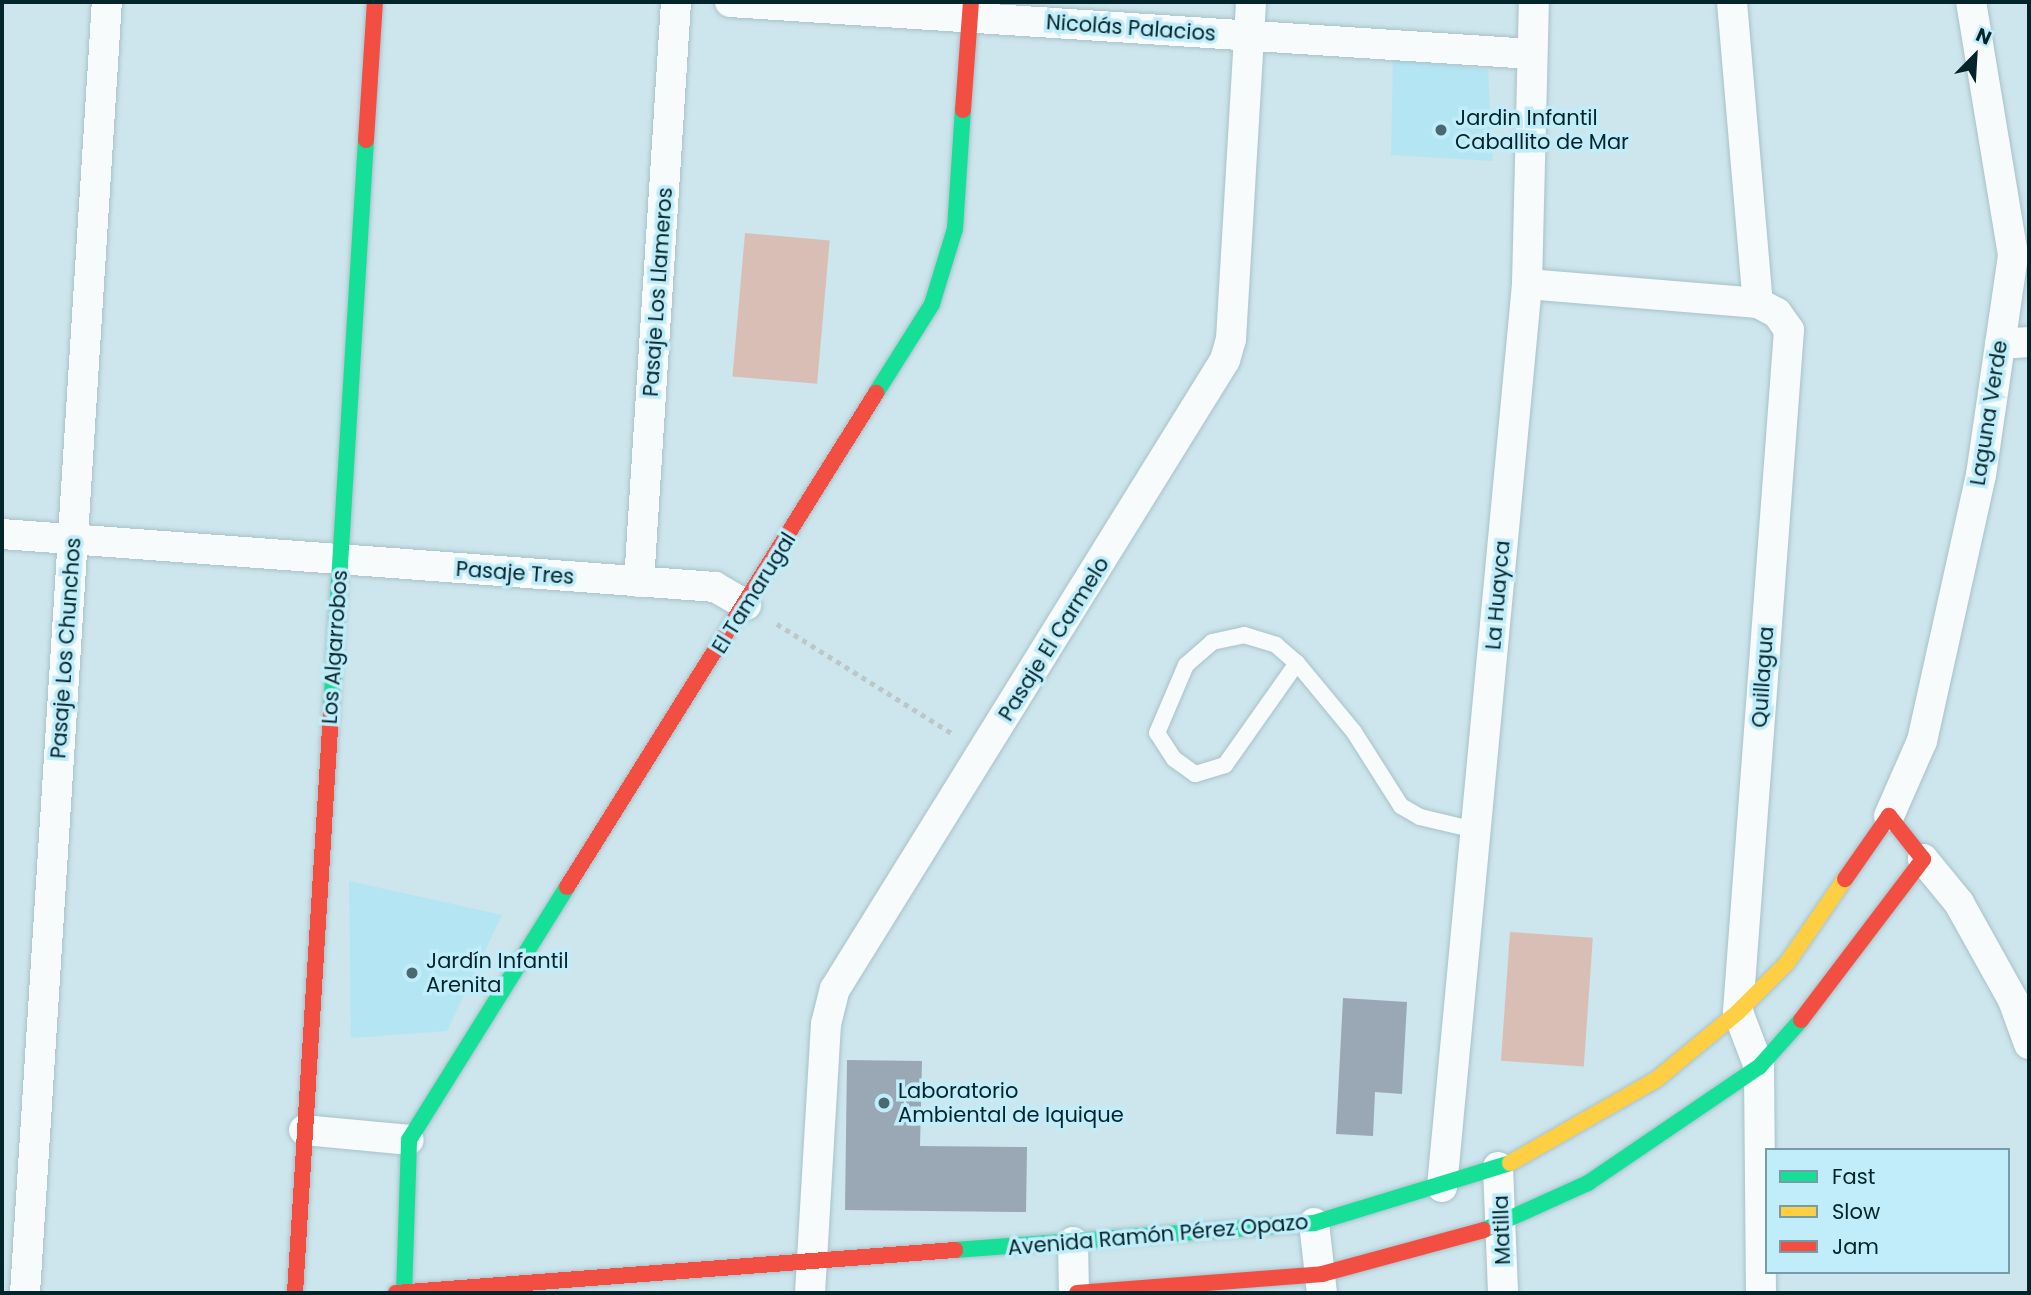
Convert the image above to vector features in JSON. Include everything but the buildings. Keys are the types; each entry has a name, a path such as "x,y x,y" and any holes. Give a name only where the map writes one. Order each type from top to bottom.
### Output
{"street":[{"name":"Pasaje Los Chunchos","path":"25,1293 107,2"},
{"name":"Los Algarrobos","path":"295,1293 375,2"},
{"name":"Pasaje Los Llameros","path":"639,582 676,2"},
{"name":"Nicolás Palacios","path":"730,2 971,10 1249,36 1531,54"},
{"name":"Pasaje El Carmelo","path":"810,1293 826,1024 835,989 1225,360 1231,339 1251,2"},
{"name":"La Huayca","path":"1442,1187 1527,284 1534,2"},
{"path":"1527,284 1758,303 1732,2"},
{"name":"Laguna Verde","path":"1889,816 1922,741 1981,475 2015,343 2013,255 1971,2"},
{"name":"El Tamarugal","path":"409,1140 932,304 955,229 971,10"},
{"name":"Quillagua","path":"1758,303 1777,313 1789,330 1738,1013 1759,1068 1761,1293"},
{"name":"Pasaje Tres","path":"2,534 715,587 746,605"},
{"path":"1889,816 1959,903 2013,1000 2029,1044"},
{"name":"Avenida Ramón Pérez Opazo","path":"396,1293 1314,1223 1442,1187 1519,1160 1657,1079 1738,1013 1787,963 1889,816"},
{"path":"1073,1242 1075,1293 1322,1284 1504,1224 1588,1183 1759,1068 1824,993 1923,859"},
{"path":"304,1130 409,1140 404,1293"},
{"name":"Matilla","path":"1498,1167 1504,1224 1503,1293"},
{"path":"1314,1223 1322,1284"}],"lane":[{"path":"1297,663 1225,765 1195,774 1174,759 1157,733 1186,665 1212,642 1244,635 1276,645 1297,663 1354,732 1401,806 1420,817 1475,830"}],"path":[{"path":"746,605 983,753"}],"shaded area":[{"name":"Jardin Infantil Caballito de Mar","path":"1393,56 1488,70 1493,161 1391,155"},
{"path":"745,233 830,240 817,384 732,376"},
{"name":"Jardín Infantil Arenita","path":"349,881 502,915 447,1031 351,1038"},
{"path":"1510,932 1593,938 1584,1066 1501,1061"}],"traffic: fast":[{"path":"876,393 932,304 955,229 963,110"},
{"path":"331,712 366,140"},
{"path":"404,1293 409,1140 567,887"},
{"path":"1484,1230 1588,1183 1759,1067 1801,1020"},
{"path":"955,1250 1314,1223 1510,1163"}],"traffic: slow":[{"path":"1510,1163 1657,1079 1738,1012 1787,963 1845,879"}],"traffic: jam":[{"path":"366,140 375,2"},
{"path":"963,110 971,2"},
{"path":"567,887 876,393"},
{"path":"295,1293 331,712"},
{"path":"1801,1020 1923,859 1889,816 1845,879"},
{"path":"1077,1293 1322,1274 1484,1230"},
{"path":"396,1293 955,1250"}],"place":[{"name":"Jardin Infantil Caballito de Mar","path":"1441,130"},
{"name":"Jardín Infantil Arenita","path":"412,973"},
{"name":"Laboratorio Ambiental de Iquique","path":"884,1103"}]}
